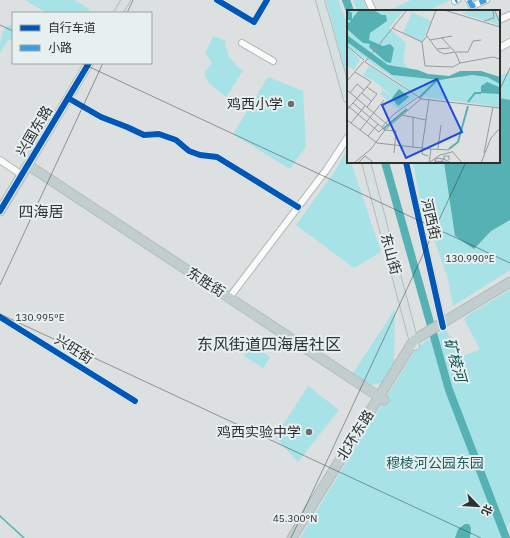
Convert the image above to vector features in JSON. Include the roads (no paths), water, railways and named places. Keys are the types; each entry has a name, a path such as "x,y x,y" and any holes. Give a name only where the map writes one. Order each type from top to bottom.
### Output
{"highway":[{"name":"兴国东路","path":"0,211 28,165"},
{"name":"东胜街","path":"28,165 381,399"},
{"path":"418,341 510,282"},
{"path":"443,325 510,287"},
{"name":"北环东路","path":"292,538 418,341"},
{"name":"北环东路","path":"298,538 381,399"}],"main road":[{"path":"119,12 126,0"},
{"path":"320,0 347,95"},
{"name":"兴国东路","path":"28,165 88,64"},
{"name":"东山街","path":"366,163 418,341"}],"street":[{"path":"217,0 254,22 267,0"},
{"path":"368,0 373,10"},
{"path":"469,0 472,6 486,0"},
{"path":"500,20 510,15"},
{"path":"500,47 510,42"},
{"path":"242,43 273,61"},
{"path":"68,98 101,117 144,135 159,134 176,140 189,152 217,157 298,207"},
{"path":"229,298 327,169 347,138"},
{"path":"0,160 22,175"},
{"name":"河西街","path":"406,163 443,325"},
{"name":"兴旺街","path":"0,317 135,401"}],"waterway":[{"name":"矿棱河","path":"346,0 350,10"},
{"name":"矿棱河","path":"385,163 449,390 506,538"},
{"path":"0,516 24,538"}],"place":[{"name":"鸡西小学","path":"291,104"},
{"name":"鸡西实验中学","path":"309,432"}],"district":[{"name":"四海居","path":"41,212"},
{"name":"东风街道四海居社区","path":"269,344"}],"park label":[{"name":"穆棱河公园东园","path":"435,463"}]}
